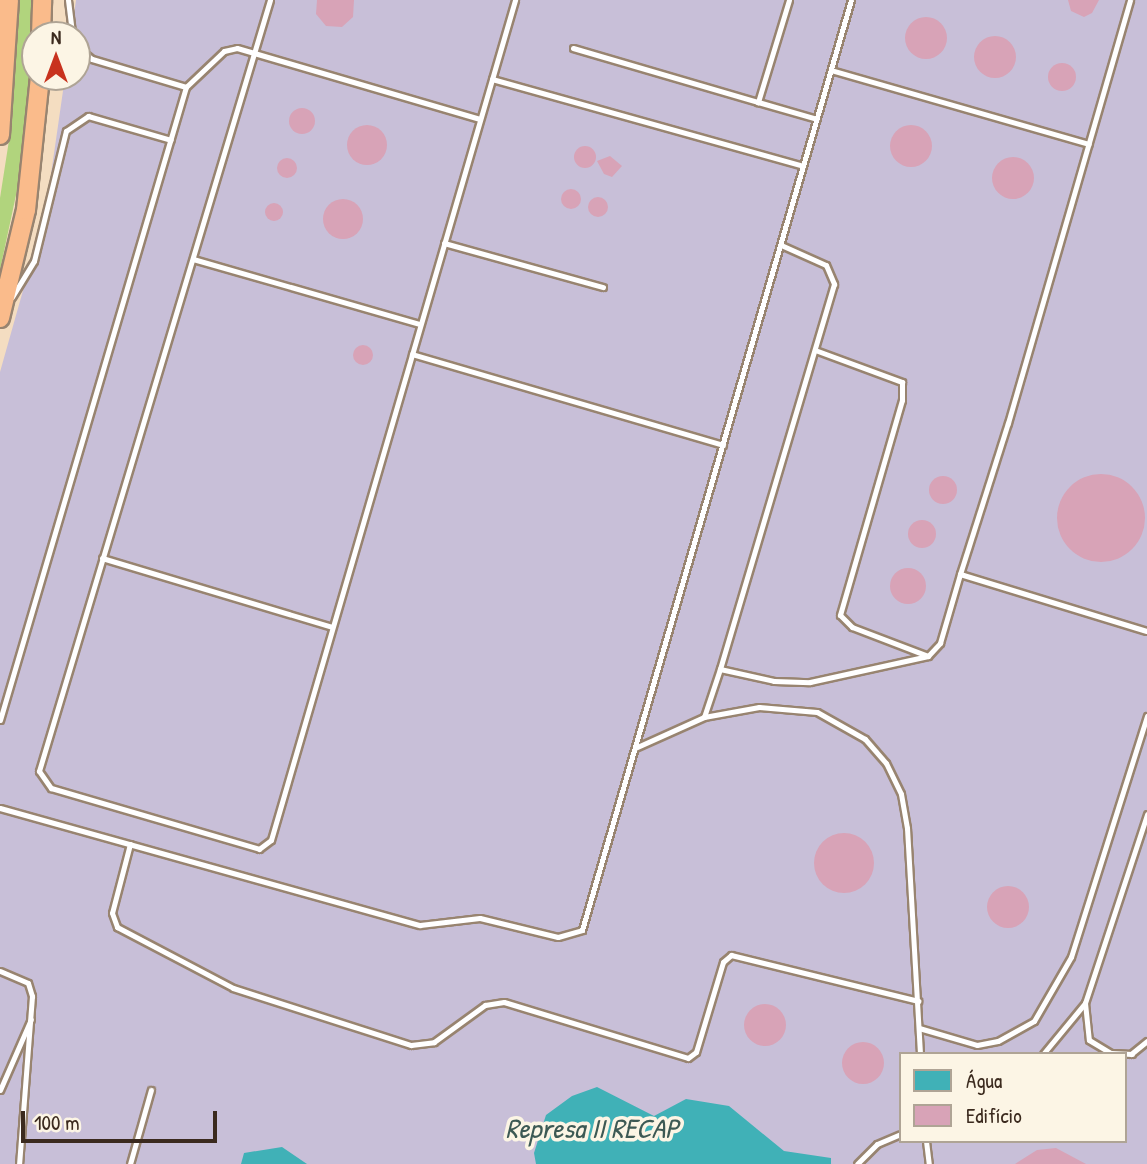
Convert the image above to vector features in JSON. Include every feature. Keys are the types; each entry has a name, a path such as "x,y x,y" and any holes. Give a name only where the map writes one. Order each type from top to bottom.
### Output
{"highway":[{"path":"0,135 9,0"},
{"path":"41,21 42,0"},
{"path":"0,318 26,210 39,91"}],"lane":[{"path":"68,0 70,21"},
{"path":"270,0 39,765 41,778 59,791 264,849 271,840 515,0"},
{"path":"758,102 789,0"},
{"path":"0,808 420,925 480,918 568,937 582,930 851,0"},
{"path":"720,669 774,681 810,682 928,656 940,643 1130,0"},
{"path":"573,47 817,119"},
{"path":"0,720 186,87 224,51 237,48 480,119"},
{"path":"91,58 186,87"},
{"path":"831,70 1089,144"},
{"path":"492,79 803,166"},
{"path":"0,318 34,261 66,131 88,116 171,139"},
{"path":"444,243 603,287"},
{"path":"704,717 815,351 834,276 826,265 780,245"},
{"path":"193,259 420,324"},
{"path":"815,351 902,382 902,400 840,615 852,627 928,656"},
{"path":"412,354 723,445"},
{"path":"102,558 332,627"},
{"path":"960,574 1147,631"},
{"path":"635,748 704,717 759,707 817,712 865,739 886,763 901,794 907,828 920,1052"},
{"path":"919,1028 977,1045 998,1041 1034,1021 1072,957 1147,716"},
{"path":"1045,1052 1085,1003 1147,814"},
{"path":"130,844 112,913 117,927 233,988 411,1045 434,1042 485,1005 504,1002 688,1058 696,1052 723,962 731,955 918,1001"},
{"path":"0,971 29,983 33,1013 19,1164"},
{"path":"1085,1003 1089,1040 1109,1052"},
{"path":"0,1090 33,1013"},
{"path":"1126,1056 1132,1054 1147,1041"},
{"path":"1126,1054 1132,1054"},
{"path":"130,1164 151,1090"},
{"path":"857,1164 877,1144 898,1135"},
{"path":"926,1143 929,1164"}],"shaded area":[{"path":"76,0 1147,0 1147,1164 0,1164 0,372 46,209 63,91 91,91 91,21 73,21"}],"green space":[{"path":"18,0 31,0 31,21 21,21 21,91 28,91 19,181 0,270 0,198 12,121"}],"water":[{"name":"Represa II RECAP","path":"597,1087 654,1116 686,1099 729,1106 784,1151 831,1158 831,1164 536,1164 534,1153 546,1115 572,1096"},
{"path":"282,1147 307,1164 241,1164 244,1153"}],"building":[{"path":"317,0 354,0 353,17 342,27 326,26 316,14"},
{"path":"1068,0 1099,0 1092,13 1084,17 1071,11"},
{"path":"926,17 941,23 947,38 941,53 926,59 911,53 905,38 911,23"},
{"path":"995,36 1010,42 1016,57 1010,72 995,78 980,72 974,57 980,42"},
{"path":"1062,63 1072,67 1076,77 1072,87 1062,91 1052,87 1048,77 1052,67"},
{"path":"302,108 311,112 315,121 311,130 302,134 293,130 289,121 293,112"},
{"path":"367,125 381,131 387,145 381,159 367,165 353,159 347,145 353,131"},
{"path":"911,125 926,131 932,146 926,161 911,167 896,161 890,146 896,131"},
{"path":"585,146 595,153 596,157 589,167 585,168 575,161 574,157 581,147"},
{"path":"610,156 622,166 612,177 604,174 597,161"},
{"path":"1013,157 1028,163 1034,178 1028,193 1013,199 998,193 992,178 998,163"},
{"path":"287,158 294,161 297,168 294,175 287,178 280,175 277,168 280,161"},
{"path":"567,189 575,189 581,199 575,209 567,209 561,203 561,195"},
{"path":"594,197 602,197 608,207 602,217 594,217 588,211 588,203"},
{"path":"343,199 357,205 363,219 357,233 343,239 329,233 323,219 329,205"},
{"path":"274,203 280,206 283,212 280,218 274,221 268,218 265,212 268,206"},
{"path":"363,345 370,348 373,355 370,362 363,365 356,362 353,355 356,348"},
{"path":"1101,474 1118,478 1132,487 1141,501 1145,518 1141,535 1132,549 1118,558 1101,562 1084,558 1070,549 1061,535 1057,518 1061,501 1070,487 1084,478"},
{"path":"943,476 953,480 957,490 953,500 943,504 933,500 929,490 933,480"},
{"path":"922,520 932,524 936,534 932,544 922,548 912,544 908,534 912,524"},
{"path":"908,568 921,573 926,586 921,599 908,604 895,599 890,586 895,573"},
{"path":"844,833 861,838 869,846 874,863 869,880 861,888 844,893 827,888 819,880 814,863 819,846 827,838"},
{"path":"1008,886 1023,892 1029,907 1023,922 1008,928 993,922 987,907 993,892"},
{"path":"765,1004 780,1010 786,1025 780,1040 765,1046 750,1040 744,1025 750,1010"},
{"path":"863,1042 878,1048 884,1063 878,1078 863,1084 848,1078 842,1063 848,1048"},
{"path":"1056,1148 1086,1164 1015,1164 1037,1150"}]}
